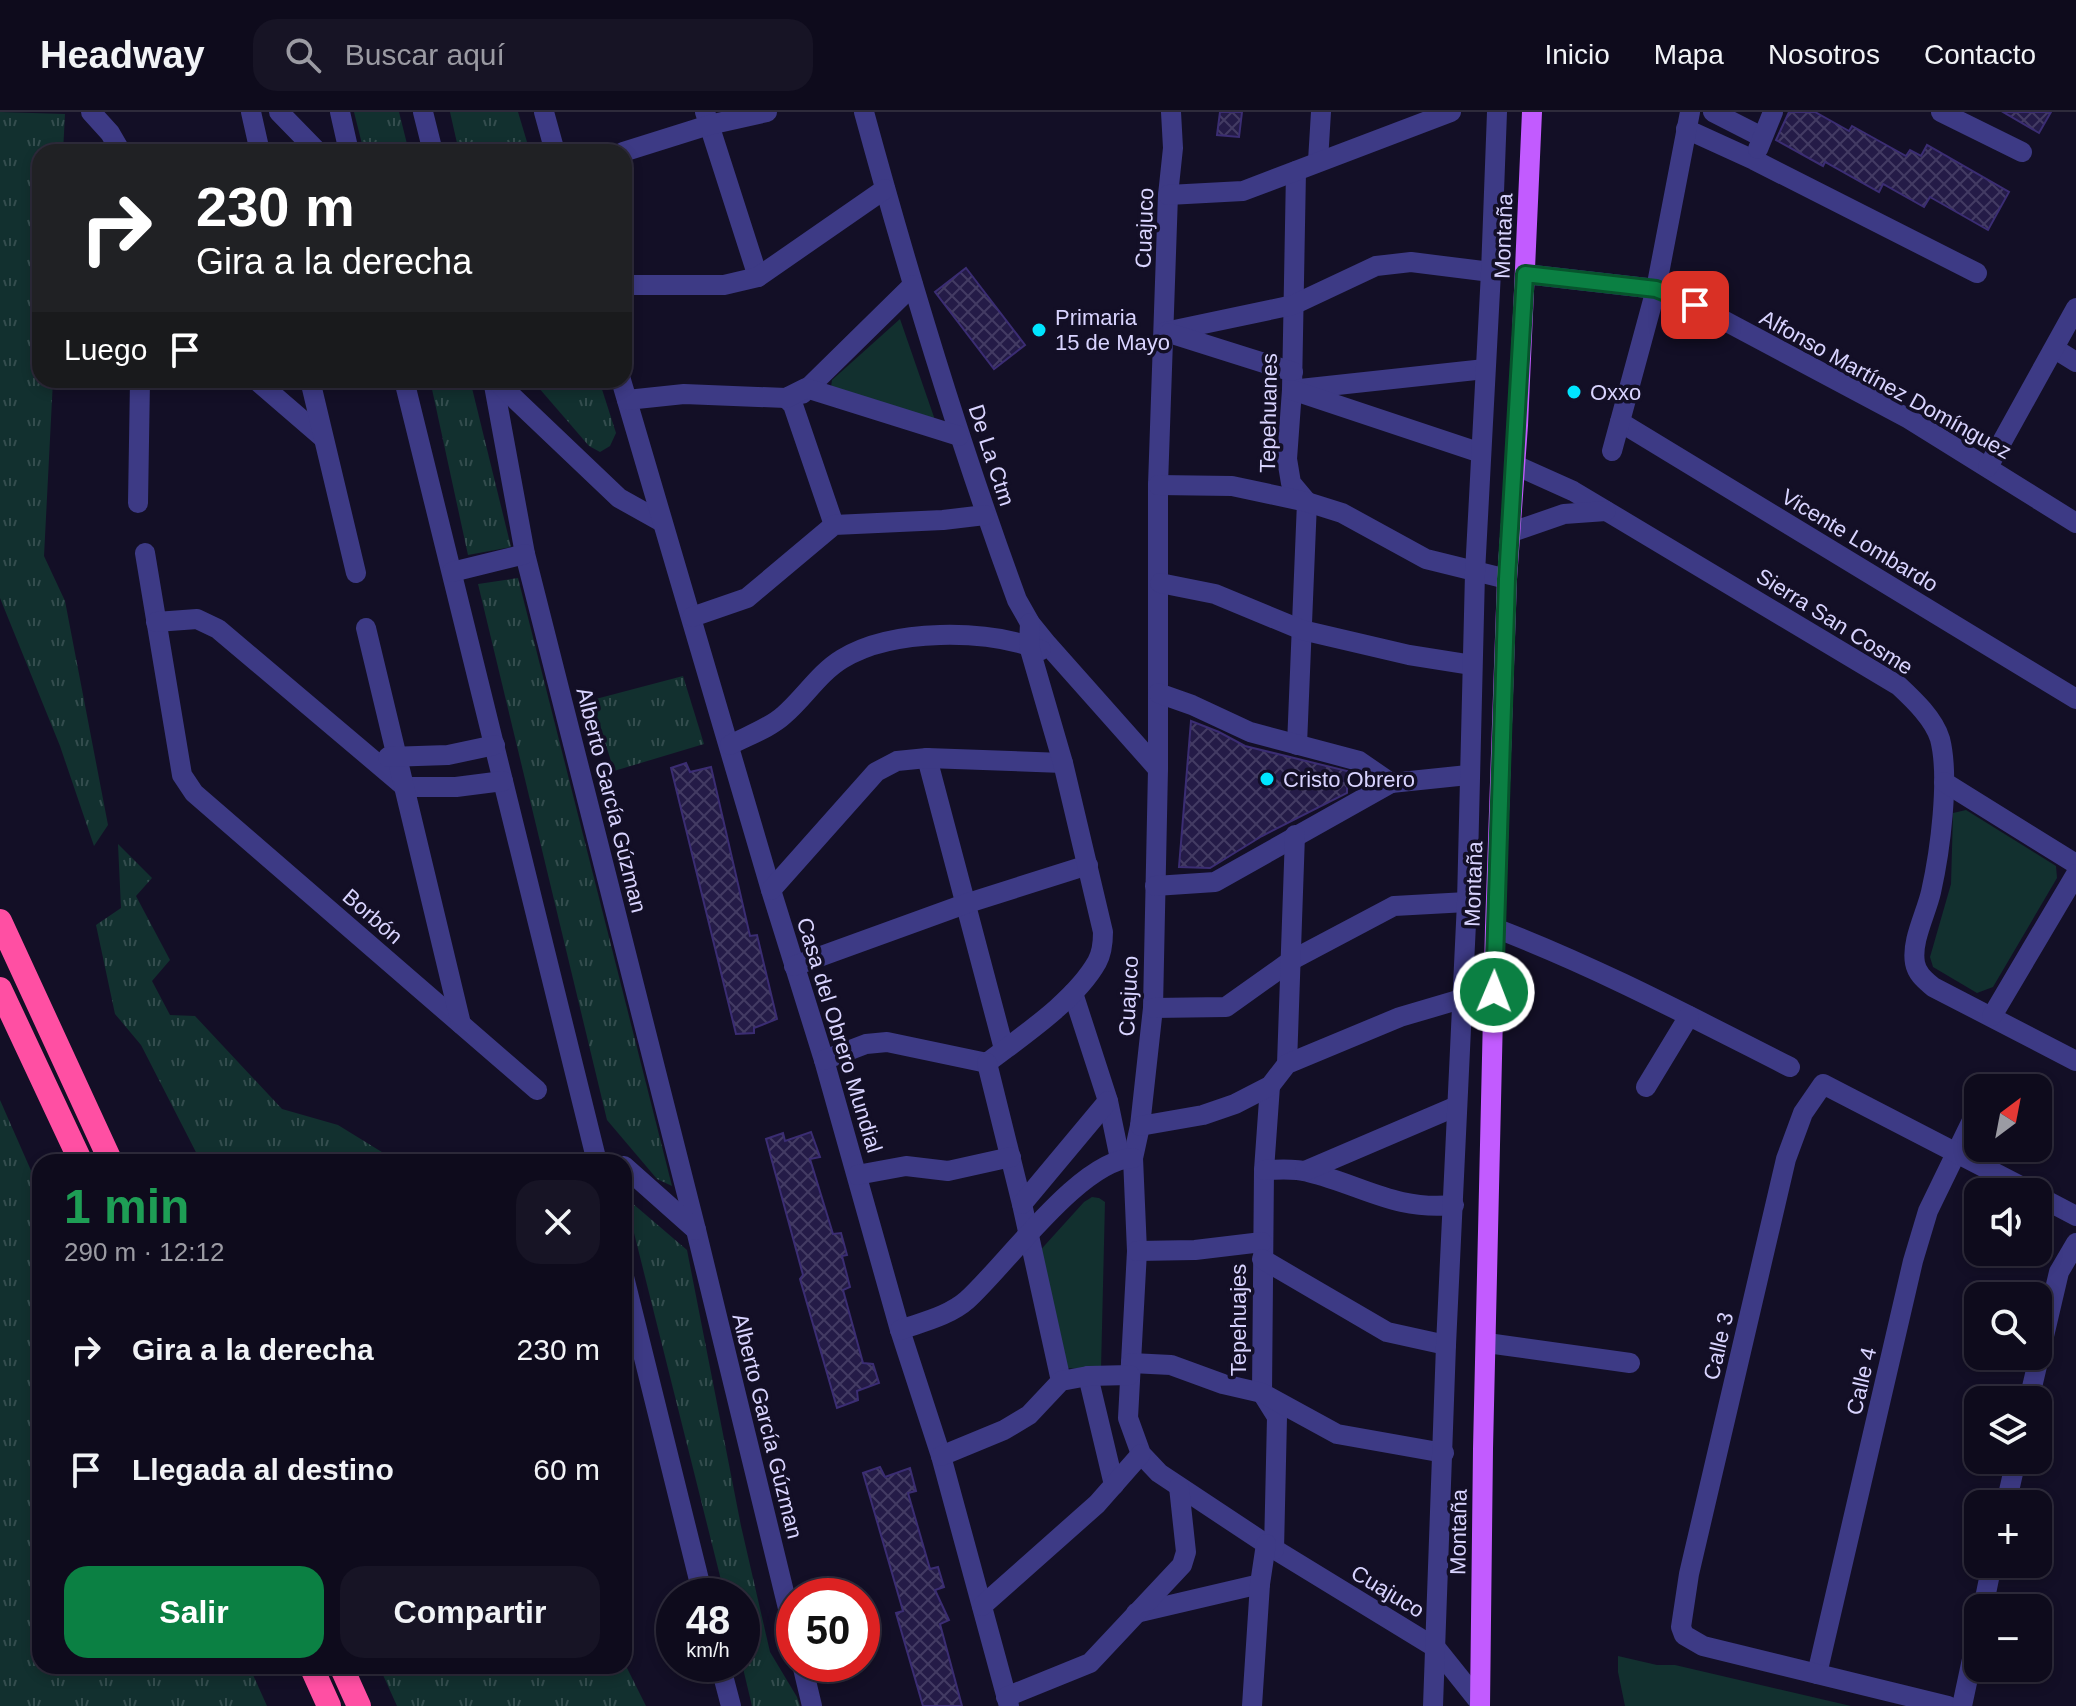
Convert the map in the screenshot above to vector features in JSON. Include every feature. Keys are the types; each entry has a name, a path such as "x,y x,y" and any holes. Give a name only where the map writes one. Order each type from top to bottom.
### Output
{"highway":[{"path":"0,921 107,1154"},
{"path":"0,989 77,1154"},
{"path":"315,1674 329,1706"},
{"path":"345,1674 359,1706"}],"main road":[{"name":"Montaña","path":"1480,1705 1495,928 1507,579 1512,532 1532,112"}],"street":[{"path":"91,112 116,144"},
{"path":"251,112 258,144"},
{"path":"279,112 310,144"},
{"path":"340,112 347,144"},
{"path":"423,112 431,144"},
{"path":"544,112 553,144"},
{"path":"632,148 707,118 767,112"},
{"name":"De La Ctm","path":"864,112 959,436 1017,600 1030,623 1059,658 1158,769"},
{"name":"Cuajuco","path":"1171,112 1173,148 1168,195 1158,485 1160,583 1153,1008 1140,1126 1126,1158 1137,1251 1128,1418 1141,1454 1159,1473 1270,1547 1436,1648 1480,1705"},
{"path":"1318,161 1321,112"},
{"path":"1168,195 1243,191 1451,112"},
{"name":"Montaña","path":"1436,1648 1446,1345 1467,902 1475,573 1497,112"},
{"path":"1713,112 1762,137"},
{"path":"1754,160 1773,112"},
{"path":"1941,112 2022,152"},
{"path":"707,118 758,277"},
{"path":"1612,451 1656,289 1688,121 1754,160 1977,273"},
{"name":"Tepehuanes","path":"1296,171 1292,381 1287,459 1291,483 1307,502"},
{"path":"632,285 724,285 758,277 885,189"},
{"path":"1165,332 1293,305 1376,266 1411,262 1491,272"},
{"name":"Alfonso Martínez Domínguez","path":"1525,274 1656,289 1695,305 1896,412 2076,523"},
{"path":"624,390 790,402 824,374 913,285"},
{"path":"1988,467 2076,308"},
{"path":"1165,332 1481,453"},
{"path":"2055,349 2076,362"},
{"path":"1292,381 1485,369"},
{"path":"138,503 140,388"},
{"path":"265,388 322,437"},
{"path":"312,388 356,573"},
{"path":"406,388 595,1154"},
{"name":"Alberto García Gúzman","path":"495,388 525,554 781,1578"},
{"path":"502,388 619,498 662,522"},
{"path":"806,388 959,436"},
{"name":"Casa del Obrero Mundial","path":"624,390 824,1060 900,1330 941,1456 1007,1701"},
{"path":"790,402 834,525"},
{"name":"Vicente Lombardo","path":"1620,422 2076,699"},
{"name":"Sierra San Cosme","path":"1515,465 1573,491 1899,686 1927,717 1939,738 1944,782 1931,890 1914,951 1915,966 1922,978 1933,987 2076,1061"},
{"path":"1158,485 1232,486 1307,502 1342,513 1426,559 1507,579"},
{"path":"1297,745 1307,502"},
{"path":"1512,532 1564,514 1606,511"},
{"path":"692,617 747,598 834,525 985,515"},
{"path":"145,553 156,622 197,619 218,629 405,787 456,787 503,781"},
{"path":"452,572 525,554"},
{"path":"1160,583 1215,594 1302,630 1409,655 1472,665"},
{"name":"Borbón","path":"156,622 182,775 194,793 537,1090"},
{"path":"987,1063 1073,993 1097,962 1102,947 1103,932 1088,865 1029,646 1030,623"},
{"path":"366,628 461,1024"},
{"path":"730,745 782,718 841,660 870,645 933,634 1008,641 1059,658"},
{"path":"1158,693 1250,732 1359,761 1391,783"},
{"path":"364,755 398,758 448,755 495,745"},
{"path":"771,890 876,772 897,761 927,758 1063,763"},
{"path":"927,758 1004,1049"},
{"path":"1155,886 1215,882 1391,783 1468,775"},
{"path":"1944,782 2076,864"},
{"path":"1287,1064 1295,835"},
{"path":"1468,855 1498,857"},
{"path":"794,966 965,904 1088,865"},
{"path":"1992,1016 2076,874"},
{"path":"1153,1008 1226,1007 1292,960 1394,906 1467,902"},
{"path":"1495,928 1551,949 1790,1067"},
{"path":"900,1330 939,1316 966,1301 1027,1234 1096,1170 1126,1158 1073,993"},
{"path":"1140,1126 1203,1115 1270,1086 1287,1064 1400,1017 1461,999"},
{"path":"1646,1087 1689,1016"},
{"path":"824,1060 866,1044 887,1042 987,1063"},
{"path":"987,1063 1061,1381"},
{"name":"Calle 3","path":"1817,1674 1703,1646 1684,1635 1681,1627 1689,1574 1786,1159 1803,1113 1823,1084 1958,1152"},
{"name":"Tepehuajes","path":"1252,1706 1260,1584 1270,1547 1277,1417 1262,1393 1264,1170 1270,1086"},
{"path":"1022,1204 1108,1101"},
{"path":"1305,1171 1457,1106"},
{"path":"591,1137 611,1154"},
{"name":"Calle 4","path":"1817,1674 1913,1261 1928,1211 1964,1139"},
{"path":"1958,1152 2006,1178"},
{"path":"857,1175 906,1166 948,1171 1011,1157"},
{"path":"1264,1170 1305,1171 1399,1204 1431,1208 1454,1205"},
{"path":"632,1173 696,1230"},
{"path":"2052,1203 2076,1216"},
{"path":"2032,1386 2059,1272 2076,1243"},
{"path":"1137,1251 1262,1250 1387,1332 1446,1345"},
{"path":"632,1309 699,1578"},
{"path":"1487,1343 1630,1363"},
{"path":"941,1456 1004,1430 1029,1415 1061,1381 1171,1365 1223,1384 1262,1393 1337,1434 1444,1453"},
{"path":"1088,1376 1114,1485"},
{"path":"982,1606 1097,1504 1141,1454"},
{"path":"1007,1701 1090,1663 1182,1565 1186,1552 1179,1487"},
{"path":"1136,1613 1260,1584"},
{"path":"1433,1706 1436,1648"},
{"path":"1817,1674 1948,1706"},
{"path":"725,1682 731,1706"},
{"path":"806,1682 812,1706"},
{"path":"1962,1706 1967,1682"}],"green space":[{"path":"0,112 65,114 63,144 32,144 32,388 53,388 44,556 65,601 108,825 94,846 60,746 0,598"},
{"path":"354,112 399,112 407,144 362,144"},
{"path":"450,112 518,112 528,144 457,144"},
{"path":"900,319 935,420 830,394 832,380"},
{"path":"432,388 472,388 511,547 468,555"},
{"path":"539,388 602,388 616,433 610,446 600,452 589,446"},
{"path":"518,578 672,1186 657,1179 607,1120 478,584"},
{"path":"683,676 704,744 614,771 592,700"},
{"path":"1966,810 2056,866 2057,878 1993,987 1977,993 1933,967 1930,957 1951,884 1953,813"},
{"path":"118,844 152,878 136,896 170,960 152,981 170,1015 195,1016 282,1109 338,1125 385,1154 197,1154 141,1045 115,1014 96,925 121,908"},
{"path":"0,1100 32,1173 32,1674 253,1674 267,1706 0,1706"},
{"path":"1092,1197 1105,1202 1101,1370 1065,1368 1036,1255"},
{"path":"632,1203 687,1250 753,1578 720,1578 632,1225"},
{"path":"760,1609 770,1652 776,1662 776,1682 788,1682 800,1706 752,1706 746,1682 760,1682"},
{"path":"1618,1656 1657,1665 1675,1665 1851,1706 1625,1706"},
{"path":"383,1674 630,1674 646,1706 397,1706"}],"building":[{"path":"1220,112 1242,112 1239,137 1217,135"},
{"path":"1789,112 1815,112 1849,131 1852,126 1906,156 1910,150 1921,156 1927,145 2009,192 1988,230 1930,197 1924,207 1883,184 1879,192 1825,162 1823,166 1776,140"},
{"path":"2003,112 2051,112 2039,133"},
{"path":"966,268 1025,345 994,369 935,292"},
{"name":"Cristo Obrero","path":"1191,721 1245,746 1347,771 1347,793 1262,836 1210,868 1179,867"},
{"path":"686,763 690,772 711,767 750,936 757,935 777,1019 754,1028 754,1033 736,1034 671,768"},
{"path":"811,1132 820,1157 810,1159 833,1234 841,1233 847,1255 842,1256 850,1287 843,1290 863,1363 873,1364 879,1383 857,1391 858,1400 837,1408 800,1279 803,1275 766,1139 783,1133 785,1141"},
{"path":"880,1467 885,1477 910,1468 916,1491 908,1493 930,1569 938,1567 944,1587 935,1590 949,1620 940,1624 962,1706 923,1706 896,1613 903,1611 863,1473"}],"place":[{"name":"Primaria 15 de Mayo","path":"1039,330"},
{"name":"Oxxo","path":"1574,392"},
{"name":"Cristo Obrero","path":"1267,779"}],"route":[{"path":"1494,992 1507,579 1525,274 1656,289 1695,305"}]}
